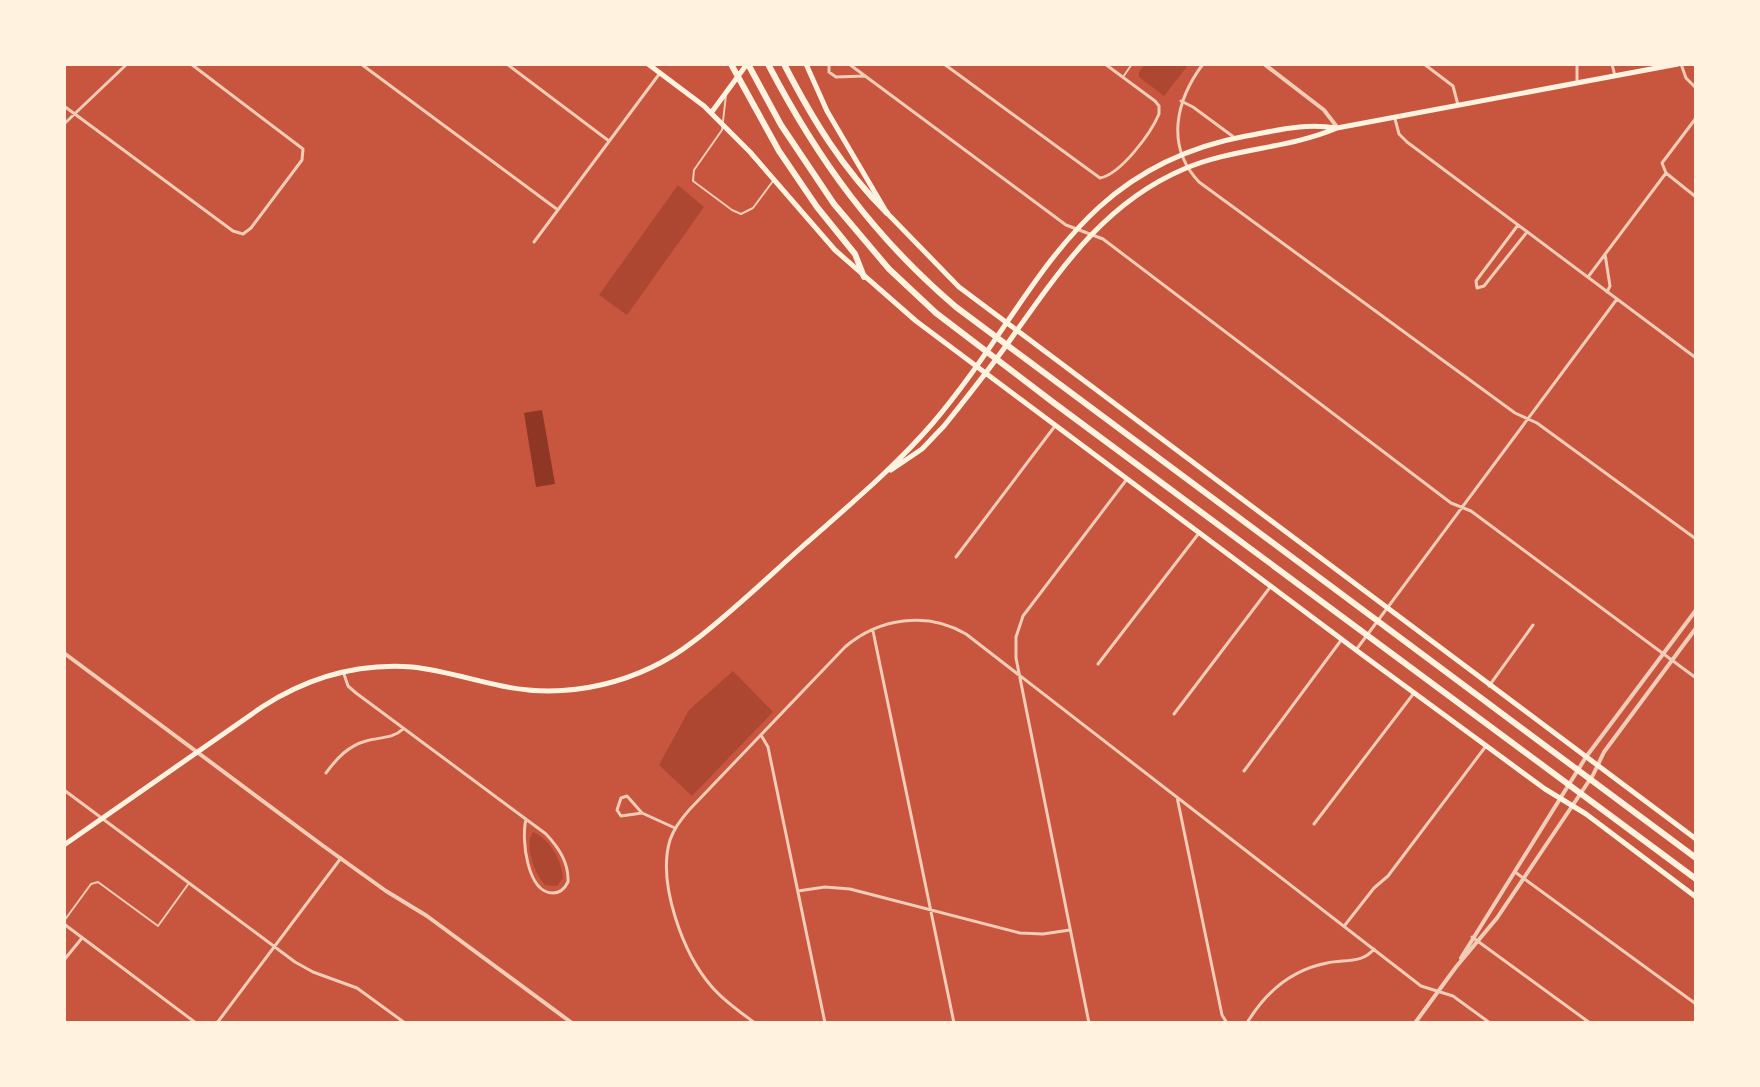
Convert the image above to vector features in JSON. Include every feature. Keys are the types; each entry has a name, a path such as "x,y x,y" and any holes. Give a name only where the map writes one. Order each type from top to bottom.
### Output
{"highway":[{"path":"731,64 787,165 826,220 855,254 864,277"},
{"path":"747,64 785,133 828,197 878,257 924,302 1066,412 1696,879"},
{"path":"768,64 802,127 845,192 889,245 949,301 1696,858"},
{"path":"784,64 840,160 857,183 887,213"}],"main road":[{"path":"648,64 711,113 822,236 916,321 987,370 1055,426 1342,639 1358,647 1414,693 1573,804 1696,897"},
{"path":"711,113 747,64"},
{"path":"807,64 827,111 887,213 940,269 1003,327 1696,839"},
{"path":"880,478 926,445 1014,335 1069,258 1091,234 1132,198 1188,168 1234,153 1314,138 1337,128 1680,64"},
{"path":"64,845 245,718 297,687 344,672 377,667 414,667 502,686 543,691 587,688 628,678 663,662 702,635 880,478 932,424 1075,229 1108,198 1131,181 1181,154 1235,138 1311,125 1337,128"}],"street":[{"path":"64,124 127,64"},
{"path":"64,106 241,234 249,231 302,160 303,149 191,64"},
{"path":"361,64 558,210"},
{"path":"507,64 609,141"},
{"path":"829,64 829,72 833,76 865,76"},
{"path":"849,64 1066,225 1103,239 1433,489 1471,511 1696,678"},
{"path":"944,64 1094,176 1104,178 1125,162 1156,121 1159,109 1155,101 1105,64"},
{"path":"1122,78 1132,64"},
{"path":"1203,64 1181,101 1177,131 1181,154 1203,185 1515,413 1528,419 1696,539"},
{"path":"1264,64 1324,110 1337,128"},
{"path":"1424,64 1453,86 1458,105"},
{"path":"1577,64 1577,83"},
{"path":"1612,64 1615,76"},
{"path":"1680,64 1685,77 1696,88"},
{"path":"534,242 660,73"},
{"path":"727,92 723,125 692,173 695,183 741,214 753,208 774,180"},
{"path":"1181,101 1235,138"},
{"path":"1395,117 1403,139 1696,358"},
{"path":"1696,118 1662,163 1666,173 1696,197"},
{"path":"1588,277 1666,173"},
{"path":"1518,225 1476,281 1476,287 1481,289 1484,286 1527,232"},
{"path":"1605,254 1610,286 1607,292"},
{"path":"1358,647 1617,299"},
{"path":"956,557 1055,426"},
{"path":"1089,1023 1015,642 1023,616 1127,479"},
{"path":"1098,664 1199,533"},
{"path":"1174,714 1271,586"},
{"path":"1456,967 1584,759 1696,610"},
{"path":"755,1023 726,1001 708,982 678,924 669,894 666,862 675,828 845,647 872,629 909,620 942,623 966,634 1421,986 1453,996 1490,1023"},
{"path":"1489,686 1533,625"},
{"path":"1415,1023 1456,967 1479,942 1573,804 1604,752 1696,628"},
{"path":"872,629 954,1023"},
{"path":"1244,771 1342,639"},
{"path":"64,653 195,752 572,1023"},
{"path":"344,672 350,689 546,834 563,856 569,879 561,891 546,891 533,877 524,836 526,820"},
{"path":"1314,824 1414,693"},
{"path":"326,773 340,756 355,745 395,735 403,729"},
{"path":"761,735 768,747 825,1023"},
{"path":"1345,925 1374,888 1387,877 1486,746"},
{"path":"64,790 303,968 364,992 405,1023"},
{"path":"1177,797 1222,1015 1227,1023"},
{"path":"642,813 619,815 617,807 621,798 630,798 642,813 675,828"},
{"path":"217,1023 341,858"},
{"path":"1514,871 1696,1004"},
{"path":"190,883 158,926 98,882 91,884 64,922 196,1023"},
{"path":"798,891 825,887 850,889 1020,933 1070,930"},
{"path":"1472,937 1590,1023"},
{"path":"64,960 82,938"},
{"path":"1247,1023 1264,998 1290,978 1320,964 1364,958 1374,949"}],"shaded area":[{"path":"1145,64 1189,64 1164,96 1139,77"},
{"path":"678,185 704,207 627,315 599,295"},
{"path":"542,410 555,484 536,487 524,413"},
{"path":"733,671 773,712 692,796 659,765 689,710"},
{"path":"533,832 550,845 557,857 563,878 557,886 545,885 534,866 530,851"}]}
